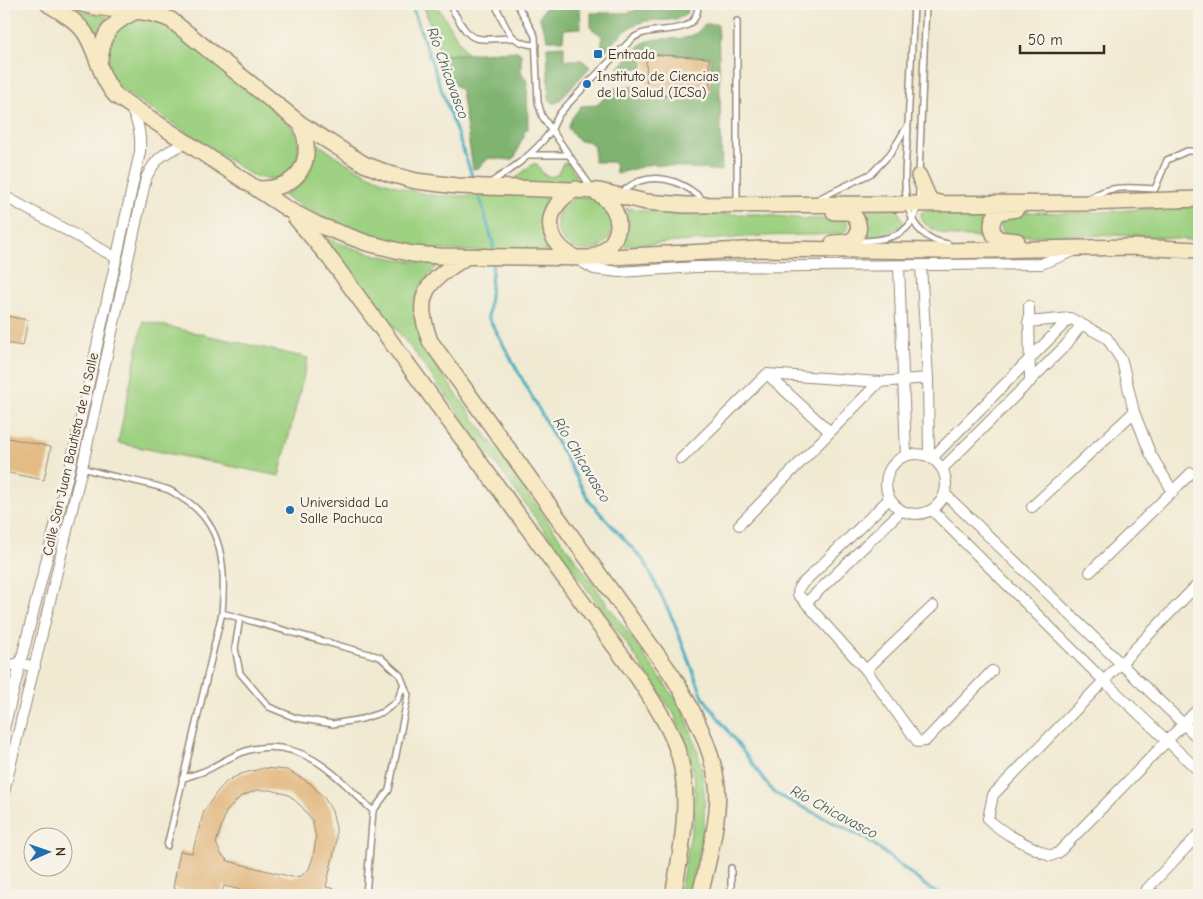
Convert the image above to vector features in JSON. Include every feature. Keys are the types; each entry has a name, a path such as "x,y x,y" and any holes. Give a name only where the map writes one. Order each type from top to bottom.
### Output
{"main road":[{"path":"48,4 71,19 84,31 106,85 116,96 289,210 318,225 388,250 412,254 466,258 592,258 738,250 978,250 1084,247 1199,250"},
{"path":"82,4 99,9 160,14 171,20 301,124 364,164 416,181 457,186 576,189 646,202 708,205 1085,203"},
{"path":"99,68 104,38 109,28 135,12"},
{"path":"258,189 271,189 284,185 299,172 307,152 307,140 301,124"},
{"path":"919,176 930,201 941,203"},
{"path":"576,189 566,194 555,208 551,228 557,244 576,258"},
{"path":"592,258 605,252 611,246 618,227 618,218 611,203 594,191"},
{"path":"1084,247 1050,241 1007,241 997,239 992,232 992,224 998,212 1007,209 1155,195 1199,199"},
{"path":"738,250 767,243 850,241 856,237 859,224 857,218 849,212 805,212 760,205"},
{"path":"289,210 331,260 367,308 638,678 666,724 677,747 683,776 683,841 674,895"},
{"path":"466,258 435,277 424,296 422,317 430,341 672,675 690,706 707,746 717,786 714,831 700,895"}],"street":[{"name":"Calle San Juan Bautista de la Salle","path":"4,728 5,716 71,463 140,152 141,135 138,121 128,104"},
{"name":"Calle San Juan Bautista de la Salle","path":"4,792 82,468 146,178 154,162 162,154 188,143"},
{"path":"4,196 117,258"},
{"path":"576,258 594,268 619,272 738,267 1041,264 1084,247"},
{"path":"738,250 738,267"},
{"path":"899,266 906,455"},
{"path":"921,266 928,378 930,457"},
{"path":"1029,306 1028,360 1030,382"},
{"path":"930,457 1070,318"},
{"path":"1028,322 1070,318 1108,338 1122,360 1134,412 1150,453 1172,492"},
{"path":"942,469 1066,345 1081,325"},
{"path":"680,459 767,374 879,382 928,378"},
{"path":"767,374 830,432"},
{"path":"739,525 879,382"},
{"path":"1032,507 1134,412"},
{"path":"919,454 930,457 942,469 946,484 945,494 932,510 918,515 900,512 889,499 885,486 887,473 895,462 906,455 919,454"},
{"path":"1090,572 1192,473"},
{"path":"945,494 1199,739"},
{"path":"889,499 799,587 798,594 866,670 918,742 925,741 992,671"},
{"path":"932,510 1103,680 1199,770"},
{"path":"806,603 900,512"},
{"path":"1199,583 993,795 988,819 999,829 1050,856 1058,853 1199,708"},
{"path":"866,670 933,606"},
{"path":"4,667 19,663 35,667"},
{"path":"5,716 21,721"},
{"path":"1156,895 1147,889 1199,834"}],"lane":[{"path":"450,4 469,36 476,40 514,38"},
{"path":"496,4 514,38 522,45 536,45"},
{"path":"517,4 530,24 536,45 538,102 542,116 594,191"},
{"path":"482,186 530,155 551,131 559,114 633,38 653,30 681,28 690,25 695,19 698,4"},
{"path":"914,4 908,124 913,219 922,234 931,240 978,250"},
{"path":"850,241 882,241 891,239 898,235 913,219 912,203 919,176 926,4"},
{"path":"736,21 737,205"},
{"path":"806,204 872,173 890,154 908,124"},
{"path":"1155,195 1167,160 1187,151 1199,151"},
{"path":"530,155 569,155"},
{"path":"616,195 640,181 671,180 684,185 708,205"},
{"path":"71,463 82,468 168,489 194,505 210,525 222,553 225,583 222,613 167,846"},
{"path":"222,613 380,657 400,674 408,695 389,790 374,811 366,895"},
{"path":"240,618 235,648 240,673 269,707 296,718 333,724 362,719 383,712 397,701 403,686"},
{"path":"182,779 252,749 279,747 302,753 324,764 374,811"},
{"path":"731,868 731,895"}],"green space":[{"path":"69,4 85,12 109,17 97,35 83,17"},
{"path":"423,4 436,4 467,54 441,55"},
{"path":"662,4 688,4 687,13 677,19 645,21 634,25 606,50 602,50 602,36 591,28 591,13 627,13 648,6 661,6"},
{"path":"547,5 580,5 581,28 564,29 563,40 548,40 539,17"},
{"path":"143,19 167,25 287,119 297,137 298,149 297,159 287,174 280,178 271,179 250,174 125,92 113,79 109,70 107,62 108,46 120,25 129,20"},
{"path":"705,24 718,24 722,171 651,164 616,174 615,162 594,162 594,146 588,141 579,141 568,128 572,118 581,106 597,105 615,88 642,86 643,100 711,92 710,57 643,53 643,68 618,69 633,51 643,43 652,40 691,36 698,32"},
{"path":"564,46 564,60 582,60 590,67 558,102 553,103 549,99 547,47"},
{"path":"517,51 521,54 521,71 527,82 528,129 524,130 524,137 512,160 489,158 478,168 473,169 461,91 447,77 441,55"},
{"path":"317,143 360,170 391,184 423,193 439,196 555,194 546,210 543,223 555,252 479,252 428,249 378,240 336,224 283,195 298,186 308,175 314,160"},
{"path":"563,163 568,163 582,186 507,185 533,164 537,164 543,174 551,177 558,174"},
{"path":"576,197 595,197 613,219 609,238 600,247 590,251 570,246 558,230 557,220 561,209"},
{"path":"1199,205 1199,241 1136,235 1012,236 1002,232 1000,219 1010,212 1087,213"},
{"path":"993,207 988,237 953,236 937,231 922,221 921,213 925,210"},
{"path":"626,208 677,215 758,214 803,219 842,219 848,223 847,229 843,234 759,236 621,246 628,228"},
{"path":"897,208 904,224 883,236 864,237 866,219 860,209"},
{"path":"321,236 380,256 410,261 441,263 428,276 421,288 416,312 418,325 437,367 682,708 688,722 697,749 703,777 705,805 702,839 689,895 679,895 694,818 695,781 687,744 674,714 625,641 415,353"},
{"path":"143,321 308,358 279,476 118,443"}],"building":[{"path":"646,54 709,58 710,90 647,98"},
{"path":"7,316 28,320 23,346 4,343"},
{"path":"4,437 51,447 44,480 4,472"},
{"path":"264,768 287,770 310,783 325,799 332,811 336,828 336,844 326,887 344,891 343,895 262,895 224,886 221,895 202,895 173,888 180,851 192,853 204,811 227,781 241,774","holes":["257,790 271,790 289,795 312,820 316,838 313,857 309,869 301,876 292,877 228,861 221,854 216,843 226,812 240,797"]}],"waterway":[{"name":"Río Chicavasco","path":"411,4 474,181"},
{"name":"Río Chicavasco","path":"478,192 493,243 493,253"},
{"name":"Río Chicavasco","path":"493,262 488,317 590,502 645,562 673,620 703,697 774,793 867,839 931,890 944,895"}],"place":[{"name":"Entrada","path":"598,54"},
{"name":"Instituto de Ciencias de la Salud (ICSa)","path":"587,84"},
{"name":"Universidad La Salle Pachuca","path":"290,510"}]}
